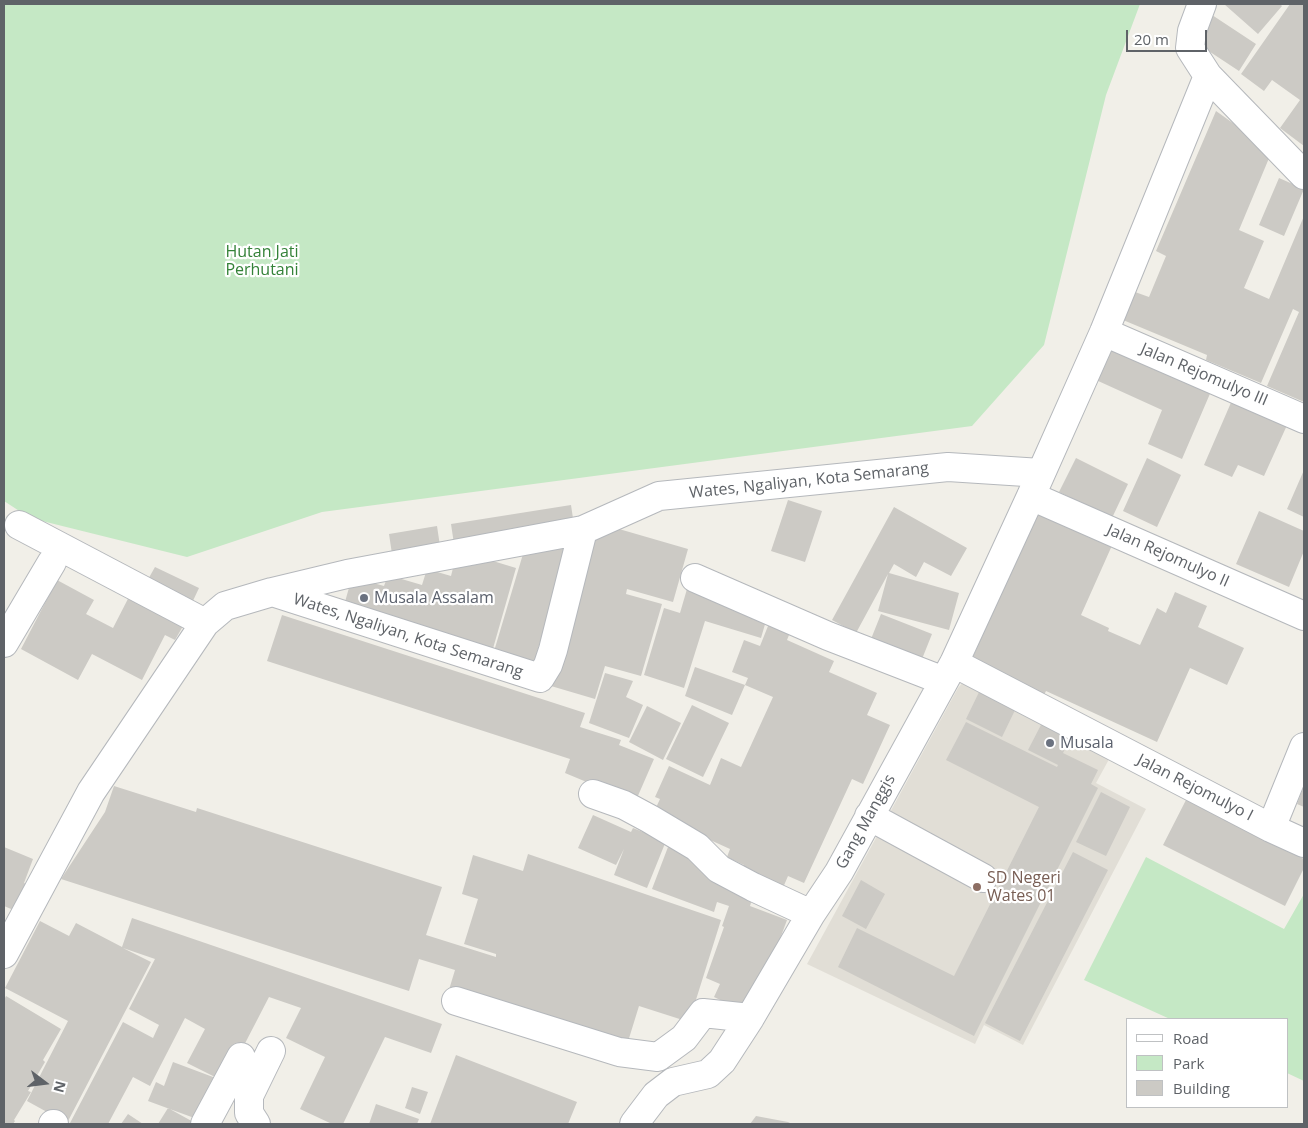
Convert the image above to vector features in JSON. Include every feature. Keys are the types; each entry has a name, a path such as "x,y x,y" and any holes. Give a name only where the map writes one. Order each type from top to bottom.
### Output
{"street":[{"path":"1202,4 1192,31 1190,48 1208,76 1304,175"},
{"name":"Gang Manggis","path":"634,1124 656,1095 673,1082 708,1074 722,1061 750,1018 811,914 839,872 949,672 1036,485 1104,332 1208,76"},
{"name":"Jalan Rejomulyo III","path":"1104,332 1304,418"},
{"name":"Wates, Ngaliyan, Kota Semarang","path":"4,954 92,792 205,622 225,606 272,592 347,574 583,530 659,496 948,467 1036,485"},
{"name":"Jalan Rejomulyo II","path":"1036,485 1304,616"},
{"path":"19,525 205,622"},
{"name":"Wates, Ngaliyan, Kota Semarang","path":"272,592 540,678 548,665 553,650 583,530"},
{"path":"4,643 52,562"},
{"name":"Jalan Rejomulyo I","path":"695,578 828,636 949,672 1304,843"},
{"path":"1271,828 1304,747"},
{"path":"593,794 624,805 650,819 697,847 719,869 811,914"},
{"path":"869,816 983,878"},
{"path":"456,1001 619,1052 658,1057 684,1038 703,1013 750,1018"},
{"path":"256,1124 249,1113 249,1096 271,1051"},
{"path":"205,1124 241,1057"}],"shaded area":[{"name":"SD Negeri Wates 01","path":"964,681 1113,752 1096,783 1146,809 1023,1045 984,1025 975,1044 807,964 958,688"}],"green space":[{"name":"Hutan Jati Perhutani","path":"4,4 1140,4 1106,95 1044,345 972,426 322,512 187,557 30,518 4,501"},
{"path":"1146,857 1284,929 1304,894 1304,1081 1288,1073 1288,1018 1168,1018 1084,980"}],"building":[{"path":"1224,4 1280,4 1282,6 1258,34"},
{"path":"1290,4 1304,4 1304,146 1280,128 1300,100 1272,80 1264,91 1241,74"},
{"path":"1209,13 1256,44 1239,71 1192,40"},
{"path":"1216,111 1272,151 1239,230 1264,241 1244,288 1269,299 1304,216 1304,402 1267,386 1299,312 1293,309 1261,383 1206,360 1207,355 1123,320 1135,292 1149,297 1166,256 1156,251"},
{"path":"1279,178 1304,189 1284,236 1259,225"},
{"path":"1112,344 1212,389 1182,459 1148,444 1162,410 1096,380"},
{"path":"1233,398 1288,423 1264,476 1238,465 1232,477 1204,465"},
{"path":"1076,458 1128,484 1112,518 1059,492"},
{"path":"1147,458 1181,475 1157,527 1123,511"},
{"path":"1304,470 1304,517 1287,509"},
{"path":"788,500 822,511 805,562 771,551"},
{"path":"571,505 574,525 454,544 451,524"},
{"path":"894,507 967,548 951,576 924,562 916,577 894,564 889,573 959,593 949,630 878,611 888,574 856,633 832,620"},
{"path":"1040,508 1114,541 1081,615 1109,628 1108,631 1140,645 1157,608 1166,613 1175,592 1207,606 1198,627 1244,648 1227,685 1190,668 1157,742 1046,691 1044,695 971,661"},
{"path":"1259,511 1304,531 1304,551 1289,587 1236,564"},
{"path":"437,526 440,546 392,554 389,534"},
{"path":"619,529 688,549 673,602 627,589 626,594 662,604 641,676 605,666 595,699 551,686 595,534"},
{"path":"568,547 532,669 492,658 523,554"},
{"path":"483,558 516,568 492,652 343,609 352,577 384,586 388,575 422,585 427,569 451,576 453,568"},
{"path":"155,567 199,588 191,605 146,583"},
{"path":"57,580 94,600 86,614 113,628 132,591 187,619 175,640 165,635 142,680 92,654 78,680 21,649"},
{"path":"687,589 768,614 761,638 705,621 684,688 644,675 664,608 680,613"},
{"path":"881,614 932,634 920,664 869,644"},
{"path":"282,615 585,713 580,727 621,740 619,745 654,759 637,798 601,788 565,773 570,759 267,661"},
{"path":"770,621 791,630 787,640 834,661 829,672 877,693 867,715 890,725 863,784 852,779 804,883 788,876 782,890 740,871 744,865 727,857 730,849 653,814 660,799 655,797 669,766 710,785 721,758 741,767 773,697 745,685 748,678 732,672 744,640 760,646"},
{"path":"695,667 745,685 732,715 685,696"},
{"path":"605,673 633,681 626,697 643,705 629,738 589,723"},
{"path":"981,688 1017,706 1002,737 966,719"},
{"path":"692,705 729,723 703,777 666,759"},
{"path":"647,706 681,723 663,760 629,742"},
{"path":"1043,721 1072,735 1063,753 1098,770 1091,784 1098,788 974,1036 838,967 857,928 954,976 1039,807 946,760 966,722 1057,767 1058,765 1028,750"},
{"path":"114,786 196,812 197,808 442,887 426,935 496,957 496,954 464,944 478,899 462,894 473,855 523,871 528,854 721,920 689,1022 639,1006 626,1048 448,993 455,970 419,959 409,991 61,879 105,812"},
{"path":"1304,786 1304,807 1297,804"},
{"path":"1101,792 1130,807 1106,856 1076,842"},
{"path":"1186,800 1304,859 1304,868 1285,906 1163,845"},
{"path":"593,815 631,832 633,828 666,841 647,888 614,875 624,849 616,865 578,848"},
{"path":"4,847 33,859 24,883 33,887 23,914 4,906"},
{"path":"668,847 704,860 754,893 750,906 787,920 777,947 743,1011 714,997 720,984 706,978 724,927 722,926 729,906 717,902 714,912 652,889"},
{"path":"1073,852 1108,870 1020,1041 985,1023"},
{"path":"861,880 885,894 866,929 842,916"},
{"path":"132,918 442,1024 431,1053 385,1037 343,1124 332,1124 300,1109 325,1057 286,1038 301,1008 269,997 225,1082 187,1063 205,1029 185,1018 150,1086 133,1077 108,1124 72,1124 70,1123 123,1022 153,1038 159,1025 129,1009 155,959 123,948 151,962 67,1123 27,1101 68,1021 5,988 40,921 69,936 76,923 122,947"},
{"path":"6,996 61,1029 43,1060 45,1062 28,1091 31,1092 13,1124 4,1124 4,1000"},
{"path":"456,1055 577,1102 568,1124 430,1124"},
{"path":"173,1062 221,1080 197,1119 148,1101 156,1082 164,1086"},
{"path":"412,1087 428,1092 420,1114 405,1108"},
{"path":"376,1104 419,1119 417,1124 369,1124"},
{"path":"168,1108 197,1124 158,1124"},
{"path":"128,1114 143,1124 121,1124"},
{"path":"756,1116 788,1122 792,1124 750,1124"}],"place":[{"name":"Musala Assalam","path":"364,598"},
{"name":"Musala","path":"1050,743"},
{"name":"SD Negeri Wates 01","path":"977,887"}]}
